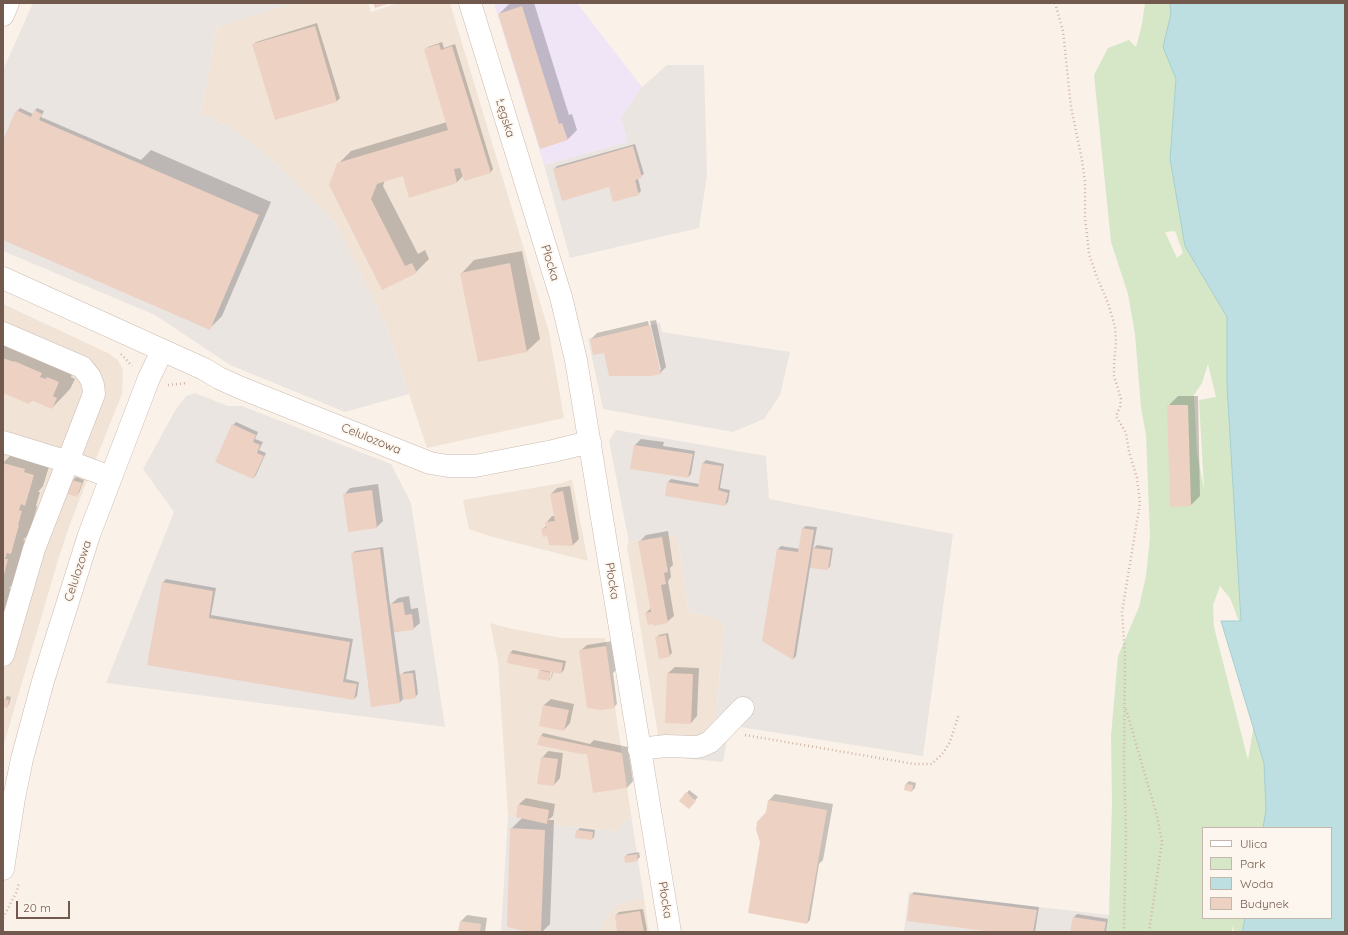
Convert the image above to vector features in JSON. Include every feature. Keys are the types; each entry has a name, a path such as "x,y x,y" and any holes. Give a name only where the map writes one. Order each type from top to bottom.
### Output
{"street":[{"path":"3,14 8,3"},
{"name":"Łęgska","path":"470,3 541,232"},
{"name":"Płocka","path":"541,232 568,324 576,360 670,932"},
{"name":"Celulozowa","path":"3,278 204,369 241,388 430,463 448,466 475,466 553,451 590,442"},
{"path":"3,333 75,364 86,371 93,385 94,394 34,548 3,655"},
{"name":"Celulozowa","path":"12,873 8,798 22,759 45,674 89,535 149,378 162,351"},
{"path":"3,442 111,477"},
{"path":"639,749 666,746 696,747 710,742 743,708"}],"path":[{"path":"1055,3 1063,31 1071,107 1085,182 1085,217 1089,254 1108,303 1115,327 1116,343 1114,376 1121,401 1116,416 1126,433 1129,452 1137,478 1140,503 1122,612 1124,655 1124,765 1126,834 1124,932"},
{"path":"1124,704 1157,816 1162,842 1149,932"},
{"path":"719,734 740,734 914,764 932,764 943,753 950,742 959,714"},
{"path":"3,918 17,891 12,873"}],"shaded area":[{"path":"33,3 295,3 217,27 201,113 238,131 281,168 335,222 386,325 409,394 345,412 230,365 155,315 3,251 3,70"},
{"path":"295,3 368,3 371,12 398,3 450,3 549,332 564,418 427,448 386,325 335,222 281,168 238,131 201,113 217,27"},
{"path":"494,3 577,3 642,87 621,117 627,142 544,165"},
{"path":"667,65 704,65 707,176 699,228 570,258 544,165 627,142 621,117 642,87"},
{"path":"3,304 108,353 118,360 123,370 122,394 71,521 3,747"},
{"path":"660,323 662,332 790,352 780,395 764,419 733,432 603,409 588,339"},
{"path":"195,393 228,406 242,406 391,464 411,503 445,727 106,683 174,512 143,469 176,409 186,396"},
{"path":"616,430 766,456 769,499 953,534 923,756 740,727 727,740 723,762 660,756 658,735 697,738 716,718 724,623 706,615 689,613 677,534 629,542 609,441"},
{"path":"572,479 588,561 489,536 469,529 463,500 562,483"},
{"path":"677,534 689,613 706,615 724,622 716,718 697,738 658,735 627,546 629,542"},
{"path":"490,623 562,638 605,638 631,815 617,831 556,825 508,815 498,662"},
{"path":"508,815 556,825 617,831 631,815 644,898 616,905 598,932 501,932"},
{"path":"909,892 1109,915 1106,932 904,932"},
{"path":"644,898 649,932 598,932 616,905"}],"green space":[{"path":"1145,3 1345,3 1345,932 1234,932 1233,925 1232,932 1106,932 1109,915 1112,802 1111,736 1118,656 1139,607 1146,576 1150,537 1146,435 1141,408 1135,334 1128,294 1111,242 1094,75 1108,48 1129,40 1136,47 1142,24","holes":["1175,231 1183,253 1177,258 1165,232","1208,364 1216,397 1199,400 1204,490 1197,452 1194,395 1202,383","1220,586 1230,598 1249,648 1255,679 1253,730 1248,760 1214,627 1213,605"]}],"water":[{"path":"1170,3 1345,3 1345,932 1242,932 1245,919 1332,919 1332,827 1263,827 1266,810 1264,763 1221,621 1241,621 1227,385 1227,317 1185,246 1170,159 1176,79 1163,47 1171,14"}],"building":[{"path":"373,3 391,3 375,8"},
{"path":"522,6 559,124 562,123 568,140 540,149 498,14"},
{"path":"315,26 337,102 275,120 252,44"},
{"path":"439,44 441,50 452,46 491,173 464,181 460,168 454,169 457,183 409,198 403,176 377,184 371,199 405,266 412,263 417,273 382,290 329,185 337,163 448,130 424,49"},
{"path":"16,110 31,117 34,110 42,114 39,120 259,215 210,330 3,240 3,140"},
{"path":"633,146 642,178 635,180 639,195 613,202 609,187 562,201 553,169"},
{"path":"510,263 527,352 478,362 460,273"},
{"path":"650,325 661,374 651,376 609,376 604,353 593,355 590,339"},
{"path":"3,358 42,373 40,377 46,379 47,377 59,382 53,396 57,398 52,409 31,400 29,404 3,393"},
{"path":"1167,405 1188,405 1191,506 1170,507"},
{"path":"232,424 256,435 253,442 260,445 257,453 264,456 253,479 215,462"},
{"path":"634,445 693,454 688,478 630,469"},
{"path":"3,463 25,469 24,472 34,475 25,506 21,504 19,510 22,511 19,525 11,554 7,553 5,559 8,559 3,579"},
{"path":"702,463 722,466 718,490 728,493 725,506 665,496 667,482 698,487"},
{"path":"72,480 82,483 77,497 67,494"},
{"path":"372,490 377,528 348,532 343,494"},
{"path":"563,491 573,546 549,545 547,536 543,537 541,529 546,528 545,522 555,521 550,494"},
{"path":"802,528 814,530 793,660 762,641 777,549 798,552"},
{"path":"662,537 668,572 664,573 666,584 661,585 668,623 653,626 653,624 648,625 645,613 651,612 638,541"},
{"path":"813,548 831,550 828,570 810,568"},
{"path":"380,549 400,703 371,707 351,553"},
{"path":"162,582 213,591 209,618 350,642 343,682 357,684 354,700 147,665"},
{"path":"403,602 405,615 412,614 414,630 394,632 390,604"},
{"path":"666,635 670,657 659,659 655,637"},
{"path":"606,646 615,708 601,710 587,708 579,650"},
{"path":"509,653 563,663 561,674 507,663"},
{"path":"539,670 551,673 549,681 537,679"},
{"path":"413,673 416,698 403,700 400,674"},
{"path":"667,673 693,674 691,724 665,723"},
{"path":"3,699 9,700 7,708 3,707"},
{"path":"543,705 569,710 564,731 539,726"},
{"path":"540,736 622,753 627,788 593,793 587,754 537,745"},
{"path":"541,757 558,759 554,786 537,784"},
{"path":"905,784 913,785 912,792 904,790"},
{"path":"686,792 696,801 689,809 679,801"},
{"path":"768,800 827,810 807,924 748,913 760,842 756,830 757,822 766,812"},
{"path":"518,804 549,810 547,824 516,817"},
{"path":"510,828 545,830 541,932 528,932 507,927"},
{"path":"576,830 593,832 592,840 575,838"},
{"path":"637,854 638,861 625,863 624,856"},
{"path":"910,894 1037,910 1033,932 994,932 907,921"},
{"path":"640,911 644,932 617,932 615,915"},
{"path":"1073,917 1106,922 1104,932 1070,932"},
{"path":"460,921 481,924 480,932 458,932"}]}
